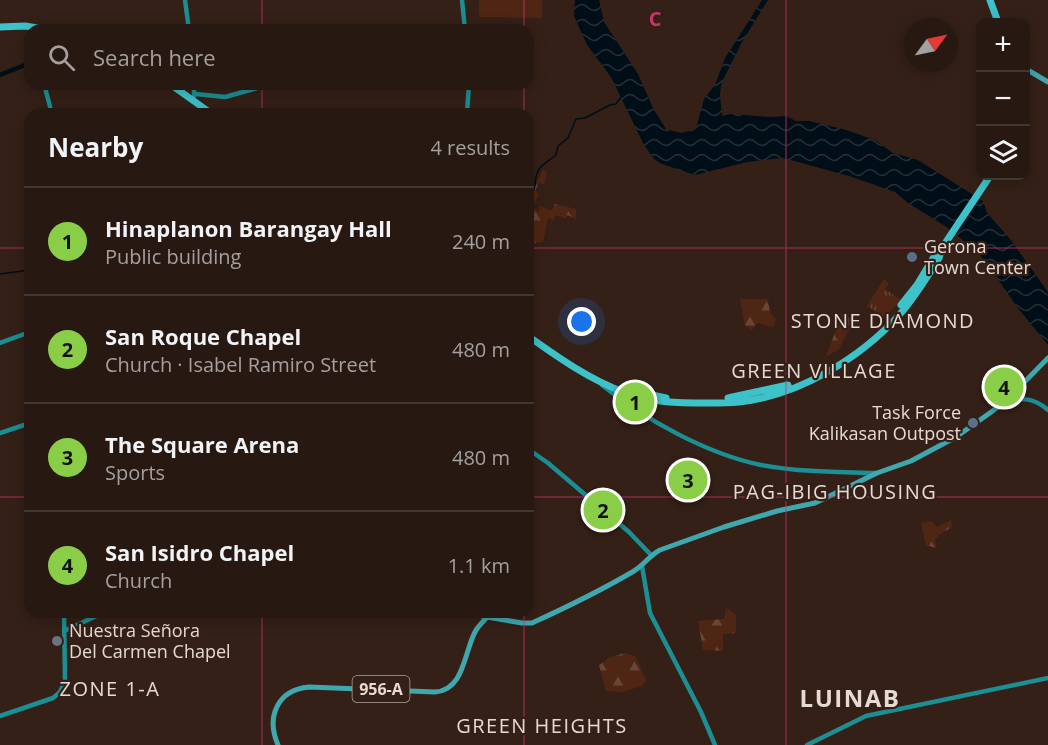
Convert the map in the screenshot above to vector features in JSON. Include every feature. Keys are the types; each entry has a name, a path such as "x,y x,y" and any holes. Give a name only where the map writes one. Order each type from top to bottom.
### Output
{"highway":[{"path":"990,0 997,18"},
{"path":"0,28 24,29"},
{"path":"181,90 194,97 206,108"},
{"path":"185,90 210,108"},
{"path":"594,379 656,397 692,400 737,398 797,382 846,356 896,311 917,285 987,180"},
{"path":"534,340 594,379 625,393 657,402 737,403 798,386 837,365 872,340 900,313 927,277 939,258 941,250"},
{"path":"622,401 625,393"}],"main road":[{"path":"1030,71 1048,82"},
{"path":"494,618 532,622 620,579 642,566 651,555 718,529 815,503 878,473 911,461 956,437 1005,402 1048,358"},
{"name":"956-A","path":"278,745 272,729 275,710 284,697 300,688 435,692 449,688 457,679 476,631 487,618"}],"street":[{"path":"185,0 188,24"},
{"path":"462,0 464,24"},
{"path":"46,90 50,108"},
{"path":"194,90 194,97 225,97 250,90"},
{"path":"467,108 469,90"},
{"path":"0,343 24,334"},
{"path":"594,379 622,401 667,429 745,461 815,471 878,473"},
{"path":"1005,402 1032,399 1048,410"},
{"path":"0,433 24,425"},
{"path":"534,453 629,532 651,555"},
{"path":"642,566 650,613 701,712 715,745"},
{"path":"0,716 53,698 60,692 65,681 64,618"},
{"path":"64,631 92,618"},
{"path":"807,745 866,716 1048,678"}],"green space":[{"path":"479,0 542,0 542,18 479,17"},
{"path":"543,169 547,173 544,184 539,183 535,191 539,194 534,204 534,189"},
{"path":"555,204 576,209 576,219 567,215 565,218 555,215 553,220 548,218 543,242 534,243 534,207 539,211 540,206 551,211"},
{"path":"884,279 889,284 885,289 901,300 885,317 867,306"},
{"path":"740,299 768,299 770,313 776,319 773,327 757,323 752,330 745,326"},
{"path":"842,313 848,316 852,323 839,349 826,357"},
{"path":"951,520 952,527 939,535 935,541 936,548 926,545 921,523 932,521 937,527"},
{"path":"726,608 736,615 736,633 723,634 723,651 703,650 698,621 724,619"},
{"path":"624,653 635,656 646,680 642,686 622,692 606,691 599,665 609,658"}],"water":[{"path":"575,0 599,0 604,22 638,74 653,108 666,129 681,133 696,129 704,99 715,85 725,58 762,0 768,0 742,42 721,84 722,116 730,114 786,116 796,121 809,121 843,129 875,140 893,153 918,160 983,201 987,213 1010,239 1048,292 1048,345 1017,307 987,263 973,248 895,192 849,176 783,158 747,162 695,175 654,159 644,145 611,77 587,45 574,16"}],"waterway":[{"path":"0,75 24,65"},
{"path":"534,190 539,168 556,155 558,146 568,138 576,119 585,118 616,104 621,97"},
{"path":"0,274 24,271"}],"place":[{"name":"Gerona Town Center","path":"912,257"},
{"name":"San Isidro Chapel","path":"1004,387"},
{"name":"Hinaplanon Barangay Hall","path":"635,402"},
{"name":"Task Force Kalikasan Outpost","path":"973,423"},
{"name":"The Square Arena","path":"688,480"},
{"name":"San Roque Chapel","path":"603,510"},
{"name":"Nuestra Señora Del Carmen Chapel","path":"57,641"}],"district":[{"name":"STONE DIAMOND","path":"883,321"},
{"name":"GREEN VILLAGE","path":"814,371"},
{"name":"PAG-IBIG HOUSING","path":"835,492"},
{"name":"ZONE 1-A","path":"110,689"},
{"name":"LUINAB","path":"850,699"},
{"name":"GREEN HEIGHTS","path":"542,726"}]}
